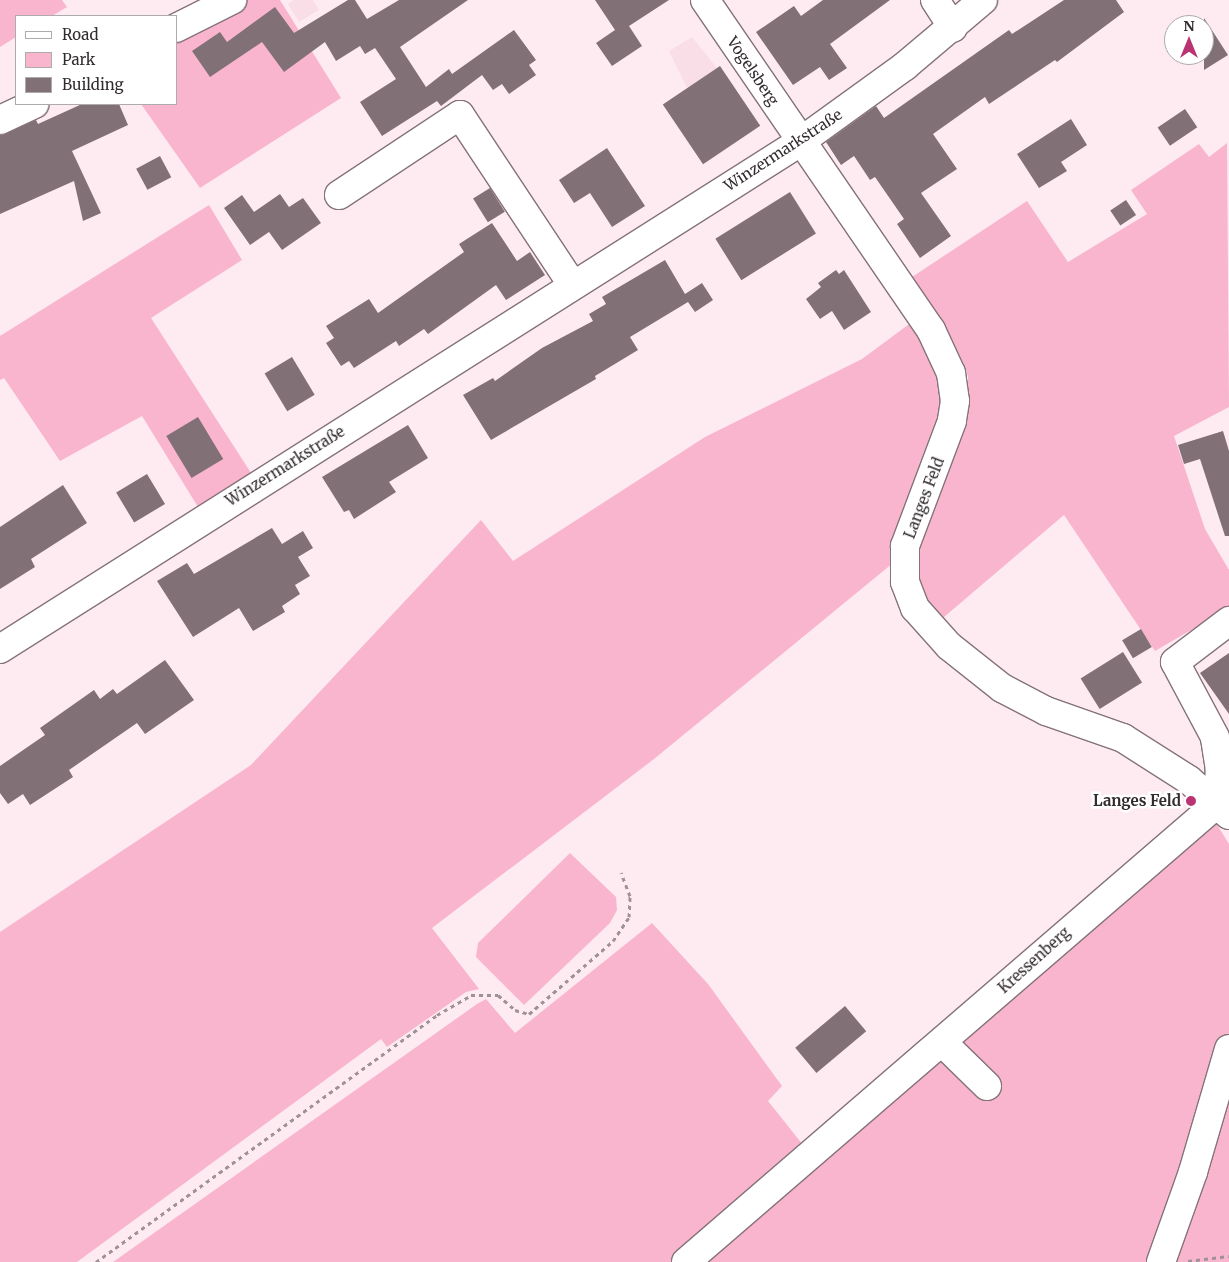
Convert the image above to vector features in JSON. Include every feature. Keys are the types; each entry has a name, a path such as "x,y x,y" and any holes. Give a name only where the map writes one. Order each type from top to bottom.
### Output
{"street":[{"path":"178,27 232,0"},
{"name":"Vogelsberg","path":"705,0 800,142"},
{"path":"935,0 953,28"},
{"name":"Winzermarkstraße","path":"0,649 572,284 800,142 953,28 983,0"},
{"path":"0,120 32,105"},
{"path":"339,195 460,115 572,284"},
{"name":"Langes Feld","path":"800,142 930,330 951,373 955,401 952,421 905,546 905,582 915,608 949,646 1002,688 1046,711 1123,738 1156,756 1224,809"},
{"path":"1224,809 1214,737 1175,662 1229,620"},
{"name":"Kressenberg","path":"686,1262 942,1042 1224,809"},
{"path":"942,1042 987,1086"},
{"path":"1162,1259 1208,1126 1229,1049"}],"path":[{"path":"96,1262 437,1015 471,995 498,995 515,1010 529,1014 613,941 629,918 630,896 621,873"},
{"path":"1162,1259 1173,1251 1180,1261 1229,1256"}],"shaded area":[{"path":"294,0 313,0 319,10 299,22 288,4"},
{"path":"692,37 717,68 687,88 669,51"}],"green space":[{"path":"0,0 62,0 67,7 54,15 15,15 15,38 0,47"},
{"path":"246,0 280,0 341,98 200,188 142,105 178,105 178,36"},
{"path":"1227,143 1229,407 1174,436 1205,529 1229,570 1229,608 1155,651 1064,515 937,623 918,591 918,531 968,401 968,376 956,348 909,279 1027,201 1068,262 1147,214 1131,190 1199,144 1209,157"},
{"path":"209,205 242,260 151,318 253,476 198,507 142,416 60,461 4,378 0,380 0,336"},
{"path":"912,322 932,352 944,398 941,424 893,563 654,759 432,928 479,989 466,992 387,1047 381,1039 77,1262 0,1262 0,932 251,765 481,520 513,561 705,437 862,359"},
{"path":"1213,818 1229,844 1229,1262 695,1262 992,1011 999,1018 993,1011"},
{"path":"570,853 616,897 617,910 610,923 524,1005 476,957 478,943"},
{"path":"652,923 708,984 782,1086 768,1101 807,1150 677,1262 113,1262 477,1004 486,999 515,1033"}],"building":[{"path":"348,0 355,0 367,19 399,0 468,0 400,47 426,87 449,69 452,74 514,30 536,60 529,65 536,75 509,94 502,84 493,90 482,75 441,106 437,101 382,136 360,102 396,79 375,48 365,54 360,46 336,61 325,42 284,72 262,42 210,77 192,51 220,32 227,42 275,7 294,33"},
{"path":"595,0 669,0 629,26 642,46 612,66 596,43 615,30"},
{"path":"823,0 890,0 830,44 847,68 829,80 820,67 793,85 756,32 794,6 801,16"},
{"path":"1064,0 1116,0 1124,12 1057,62 1055,60 989,104 985,97 933,134 957,169 921,193 951,236 920,258 897,224 904,219 875,177 870,180 854,156 841,165 826,142 876,106 884,118 1009,30 1012,34"},
{"path":"1214,33 1228,55 1214,64"},
{"path":"1204,65 1212,65 1204,70"},
{"path":"720,66 760,126 703,164 663,105"},
{"path":"80,105 119,105 128,125 72,151 101,213 83,221 74,181 0,214 0,135 36,120 38,124"},
{"path":"1185,109 1197,127 1170,146 1158,127"},
{"path":"1071,119 1087,145 1061,162 1067,171 1039,188 1017,154"},
{"path":"607,148 645,206 612,227 590,193 574,203 559,180"},
{"path":"160,156 171,177 147,190 136,169"},
{"path":"490,188 505,212 488,222 473,199"},
{"path":"790,192 816,234 741,280 715,239"},
{"path":"280,194 289,207 303,198 321,223 282,250 269,232 250,245 224,208 242,195 254,212"},
{"path":"1126,200 1136,215 1120,226 1110,211"},
{"path":"492,223 517,261 530,252 545,275 506,300 496,285 428,334 424,329 399,346 396,341 354,368 349,361 341,366 326,343 334,338 326,326 369,299 378,313 464,252 459,244"},
{"path":"665,260 685,294 702,283 713,300 695,312 688,302 630,337 638,350 595,376 596,379 491,440 463,395 493,378 495,381 542,348 593,321 589,314 606,304 602,297"},
{"path":"836,270 839,274 844,270 871,312 844,330 832,311 820,319 806,299 821,287 818,283"},
{"path":"292,357 315,395 287,411 265,373"},
{"path":"198,417 223,459 192,478 166,436"},
{"path":"408,425 428,458 389,482 396,492 354,519 349,510 344,512 322,477"},
{"path":"1223,431 1229,451 1229,536 1225,536 1200,459 1184,464 1178,445"},
{"path":"147,474 165,504 134,523 116,493"},
{"path":"63,485 87,523 31,559 35,567 0,589 0,527"},
{"path":"272,528 282,544 303,531 313,548 298,557 310,576 295,585 300,594 282,606 285,612 253,631 239,608 193,637 157,581 187,563 194,574"},
{"path":"1141,629 1152,647 1133,658 1122,640"},
{"path":"1123,652 1142,683 1100,709 1081,678"},
{"path":"1229,653 1229,714 1200,673"},
{"path":"165,660 194,700 145,734 137,723 69,770 73,777 30,805 23,794 8,804 0,793 0,766 45,735 40,728 94,690 100,699 113,689 117,694"},
{"path":"845,1006 866,1031 816,1073 795,1048"}],"place":[{"name":"Langes Feld","path":"1191,801"}]}
